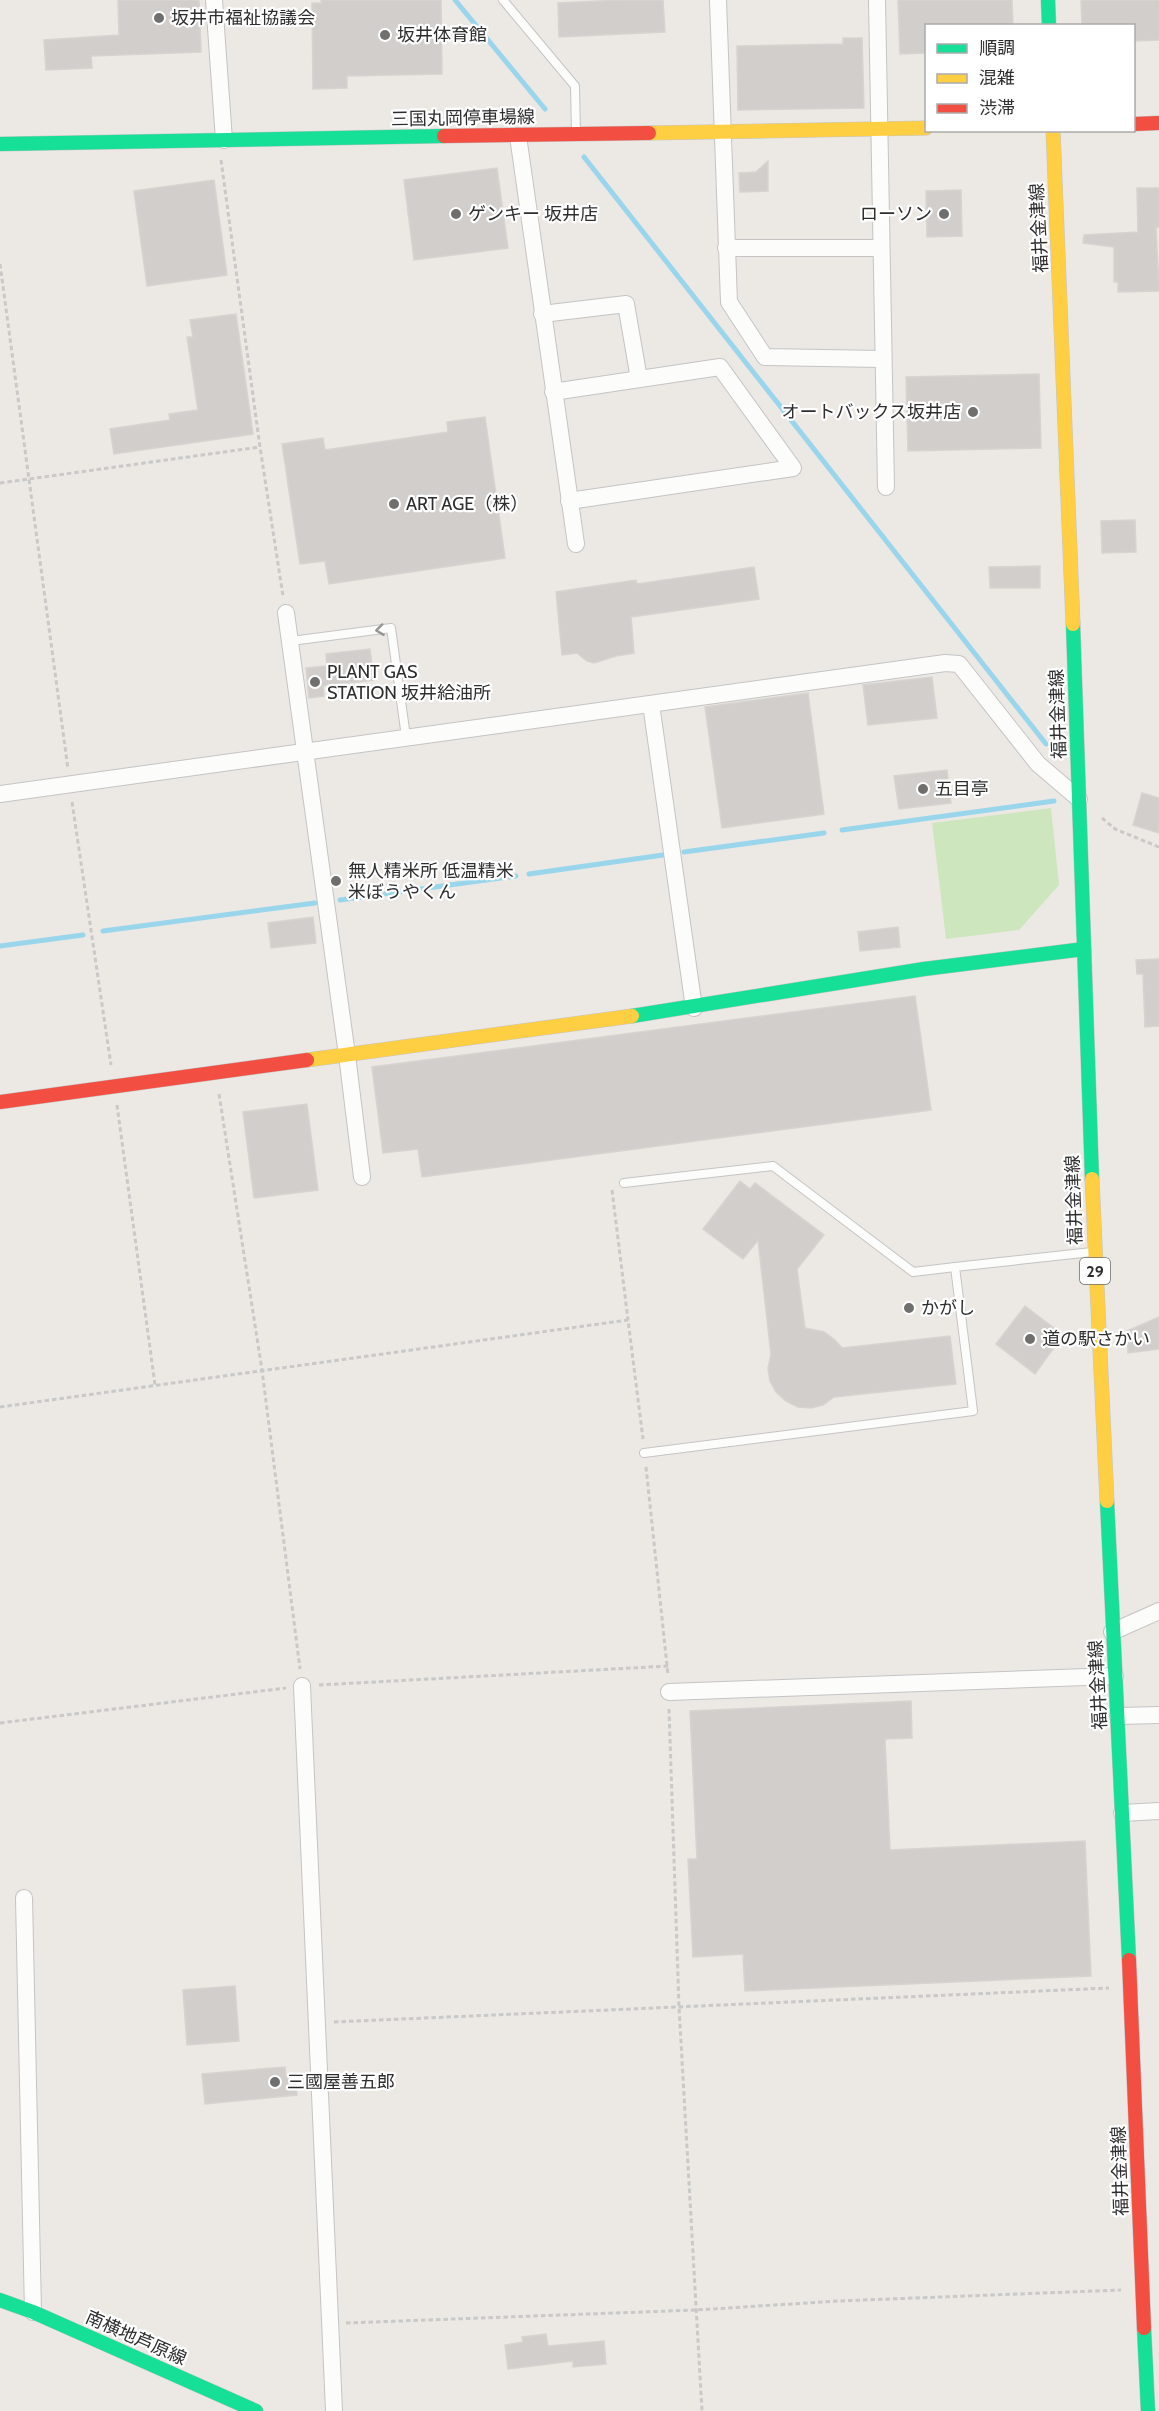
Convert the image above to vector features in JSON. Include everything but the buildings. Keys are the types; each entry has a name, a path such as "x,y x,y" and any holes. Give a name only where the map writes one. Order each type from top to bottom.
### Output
{"main road":[{"path":"1048,0 1049,24"},
{"path":"1135,124 1159,123"},
{"name":"三国丸岡停車場線","path":"0,144 925,128"},
{"name":"福井金津線","path":"1053,132 1080,799 1094,1252 1118,1716 1148,2411"},
{"path":"0,1102 694,1008 924,969 1084,950"},
{"name":"南横地芦原線","path":"0,2300 33,2312 256,2411"}],"street":[{"path":"214,0 221,141"},
{"path":"718,0 729,302 765,357 882,359"},
{"path":"877,0 886,487"},
{"path":"518,136 576,544"},
{"path":"726,248 881,248"},
{"path":"542,315 626,304 639,379"},
{"path":"553,392 720,367 794,468 569,501"},
{"path":"286,613 348,1055 362,1177"},
{"path":"0,794 945,663 959,664 1038,764 1080,799"},
{"path":"651,704 694,1008"},
{"path":"1112,1632 1159,1611"},
{"path":"669,1692 1115,1676"},
{"path":"302,1686 334,2411"},
{"path":"1118,1716 1159,1715"},
{"path":"1122,1813 1159,1811"},
{"path":"24,1898 33,2312"}],"lane":[{"path":"503,0 574,86 576,133"},
{"path":"291,641 391,628 406,737"},
{"path":"624,1183 773,1166 913,1272 1094,1252"},
{"path":"644,1454 973,1411 955,1267"}],"path":[{"path":"221,141 260,447 286,613"},
{"path":"0,264 70,784"},
{"path":"0,483 260,447"},
{"path":"1080,799 1115,829 1159,848"},
{"path":"216,1072 262,1370 302,1686"},
{"path":"612,1186 668,1666 680,2007 702,2411"},
{"path":"0,1407 628,1320"},
{"path":"0,1723 302,1686 668,1666"},
{"path":"317,2022 1130,1987"},
{"path":"330,2324 1143,2289"}],"green space":[{"path":"1051,808 1059,885 1019,930 946,939 932,823"}],"waterway":[{"path":"455,0 545,109"},
{"path":"584,157 1046,744"},
{"path":"842,830 1054,801"},
{"path":"684,852 824,833"},
{"path":"529,874 663,855"},
{"path":"340,900 516,876"},
{"path":"103,931 315,903"},
{"path":"0,946 83,935"}],"traffic: fast":[{"path":"1048,0 1049,24"},
{"path":"0,144 444,136"},
{"path":"1073,624 1092,1179"},
{"path":"632,1016 924,969 1084,949"},
{"path":"1107,1501 1129,1960"},
{"path":"0,2300 33,2312 256,2411"},
{"path":"1144,2328 1148,2411"}],"traffic: slow":[{"path":"649,133 925,128"},
{"path":"1053,132 1073,624"},
{"path":"307,1060 632,1016"},
{"path":"1092,1179 1107,1501"}],"traffic: jam":[{"path":"1135,124 1159,123"},
{"path":"444,136 649,133"},
{"path":"0,1102 307,1060"},
{"path":"1129,1960 1144,2328"}],"place":[{"name":"坂井市福祉協議会","path":"159,18"},
{"name":"坂井体育館","path":"385,35"},
{"name":"ゲンキー 坂井店","path":"456,214"},
{"name":"ローソン","path":"944,214"},
{"name":"オートバックス坂井店","path":"973,412"},
{"name":"ART AGE（株）","path":"394,504"},
{"name":"PLANT GAS STATION 坂井給油所","path":"315,682"},
{"name":"五目亭","path":"923,789"},
{"name":"無人精米所 低温精米 米ぼうやくん","path":"336,881"},
{"name":"かがし","path":"909,1308"},
{"name":"道の駅さかい","path":"1030,1339"},
{"name":"三國屋善五郎","path":"275,2082"}]}
